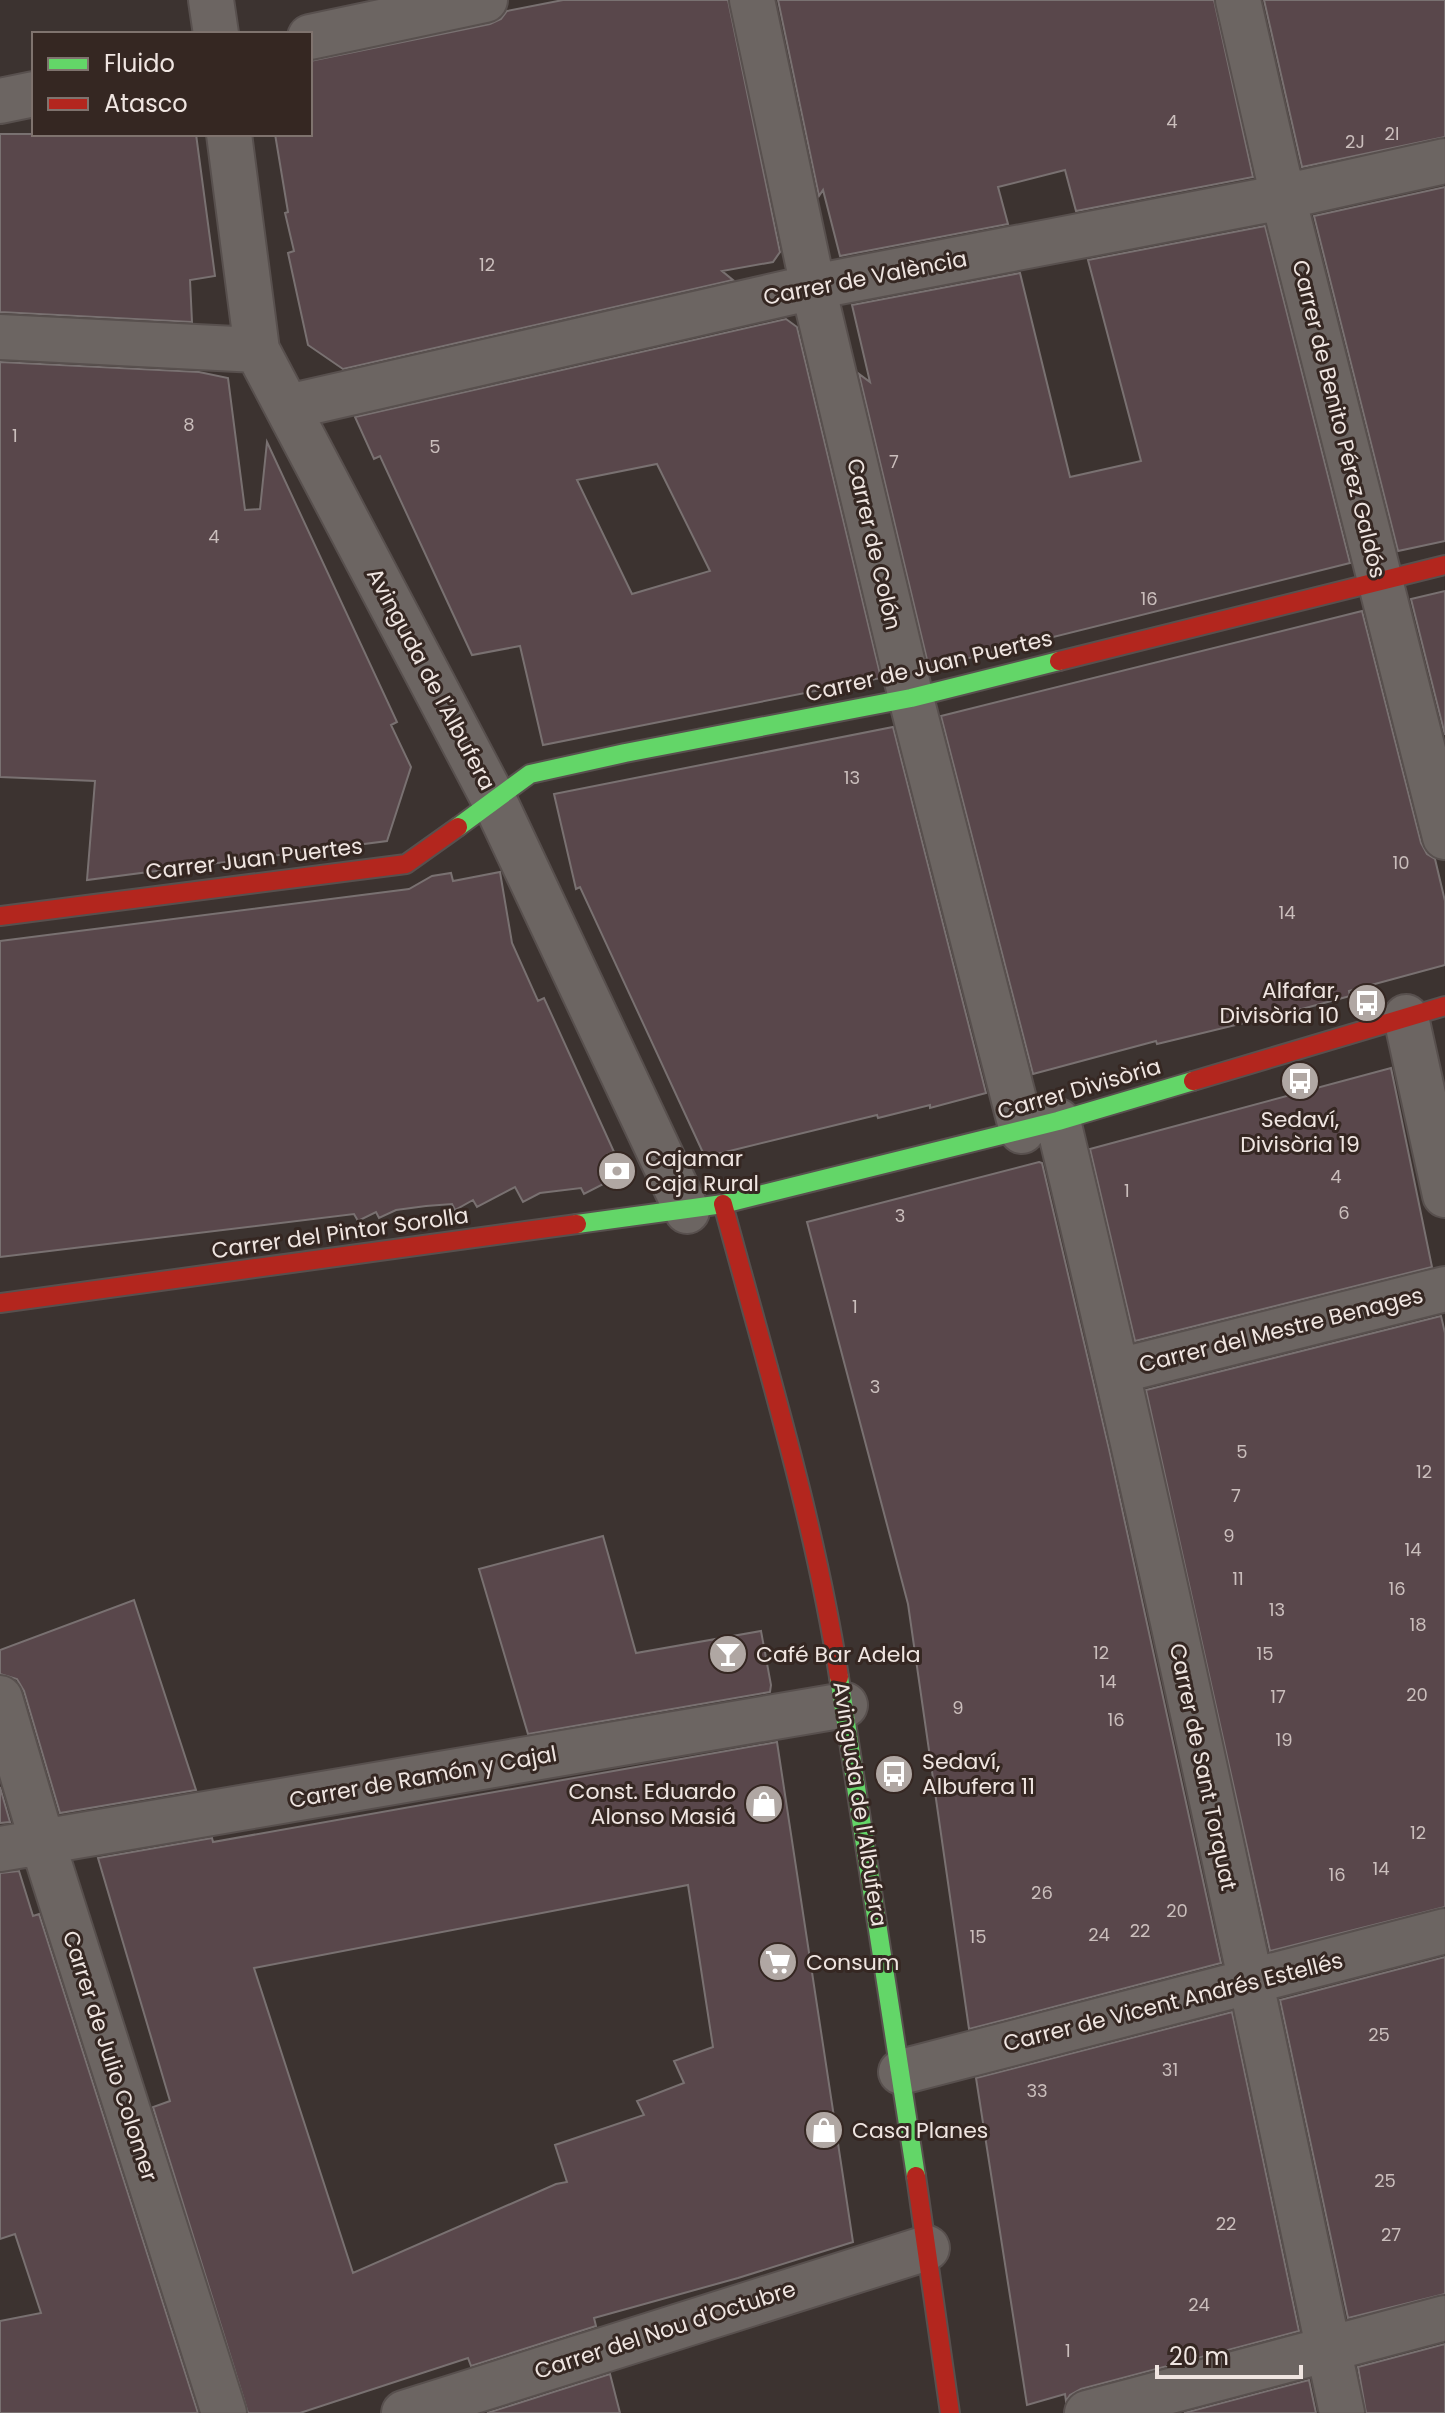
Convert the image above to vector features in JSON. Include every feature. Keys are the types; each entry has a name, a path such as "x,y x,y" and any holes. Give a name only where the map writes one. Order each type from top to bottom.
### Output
{"street":[{"path":"211,0 216,32"},
{"path":"312,37 485,0"},
{"name":"Carrer de Colón","path":"752,0 813,287 911,698 1040,1126"},
{"name":"Carrer de Benito Pérez Galdós","path":"1238,0 1283,197 1445,837"},
{"path":"0,101 32,94"},
{"name":"Avinguda de l'Albufera","path":"229,136 257,350 705,1208 784,1429 831,1624 845,1705 950,2413"},
{"name":"Carrer de València","path":"288,407 813,287 1283,197 1445,161"},
{"path":"0,337 257,350"},
{"path":"1379,581 1445,565"},
{"name":"Carrer de Juan Puertes","path":"494,800 530,774 911,698 1379,581"},
{"name":"Carrer Juan Puertes","path":"0,916 406,864 494,800"},
{"path":"1426,1011 1445,1195"},
{"name":"Carrer Divisòria","path":"705,1208 1040,1126 1426,1011"},
{"name":"Carrer de Sant Torquat","path":"1040,1126 1118,1371 1342,2413"},
{"name":"Carrer del Pintor Sorolla","path":"0,1303 705,1208"},
{"name":"Carrer del Mestre Benages","path":"1118,1371 1445,1289"},
{"name":"Carrer de Julio Colomer","path":"0,1698 21,1845 224,2413"},
{"name":"Carrer de Ramón y Cajal","path":"21,1845 845,1705"},
{"name":"Carrer de Vicent Andrés Estellés","path":"901,2072 1445,1931"},
{"name":"Carrer del Nou d'Octubre","path":"404,2413 927,2248"},
{"path":"1087,2413 1445,2318"}],"building":[{"path":"563,0 728,0 780,252 773,262 722,271 733,280 343,369 308,345 288,253 294,251 285,213 288,212 275,136 312,136 312,61 490,24 501,19 507,11"},
{"path":"778,0 1214,0 1253,177 1076,211 1065,170 998,187 1008,224 840,256 823,190 819,196"},
{"path":"1264,0 1445,0 1445,137 1302,167"},
{"path":"0,134 196,136 215,276 190,280 192,322 0,312"},
{"path":"1445,187 1445,541 1398,551 1314,216"},
{"path":"1265,226 1350,563 929,668 859,374 870,382 852,305 1020,273 1070,477 1141,461 1088,260"},
{"path":"786,319 797,327 881,678 543,745 520,646 472,655 380,456 374,459 355,417","holes":["657,464 710,571 632,594 577,480"]},
{"path":"0,362 199,372 228,378 245,510 260,509 267,442 397,722 391,725 411,767 387,841 87,880 95,781 0,777"},
{"path":"1445,591 1445,735 1411,599"},
{"path":"1362,611 1421,843 1427,854 1435,859 1445,901 1445,965 1349,991 1350,996 1298,1010 1157,1044 1156,1041 1033,1074 941,716"},
{"path":"893,727 986,1093 930,1108 930,1105 878,1118 877,1115 705,1157 580,887 576,889 554,794"},
{"path":"500,872 512,943 538,1001 544,998 614,1152 608,1154 619,1176 584,1194 581,1188 540,1193 523,1202 515,1187 477,1207 473,1200 455,1210 452,1204 426,1206 396,1210 379,1218 376,1212 358,1221 354,1214 0,1257 0,941 409,889 432,876 451,873 453,881"},
{"path":"1391,1068 1432,1267 1135,1341 1090,1149"},
{"path":"1042,1163 1109,1449 1221,1963 969,2029 908,1604 807,1222"},
{"path":"1441,1316 1445,1333 1445,1907 1270,1951 1146,1390"},
{"path":"603,1536 636,1653 761,1631 770,1692 528,1734 479,1569"},
{"path":"134,1600 196,1790 60,1813 24,1691 17,1679 0,1674 0,1650"},
{"path":"777,1742 853,2242 594,2318 596,2326 471,2366 468,2358 300,2413 248,2413 153,2107 170,2101 98,1858 212,1838 213,1842","holes":["688,1885 713,2047 674,2061 684,2083 637,2101 644,2115 555,2145 567,2182 556,2184 353,2273 254,1968"]},
{"path":"0,1787 10,1822 0,1823"},
{"path":"19,1871 33,1916 39,1914 198,2413 0,2413 0,2321 41,2313 15,2234 0,2239 0,1873"},
{"path":"1445,1957 1445,2294 1348,2318 1280,2000"},
{"path":"1232,2012 1299,2331 1081,2389 1066,2401 1065,2394 1027,2405 976,2078"},
{"path":"1445,2344 1445,2413 1366,2413 1358,2367"},
{"path":"610,2374 620,2413 487,2413"},
{"path":"1309,2380 1316,2413 1184,2413"}],"traffic: fast":[{"path":"458,827 530,774 911,698 1059,661"},
{"path":"577,1224 723,1204 1058,1121 1193,1081"},
{"path":"839,1677 916,2176"}],"traffic: jam":[{"path":"1059,661 1445,565"},
{"path":"0,916 406,864 458,827"},
{"path":"1193,1081 1445,1006"},
{"path":"723,1204 802,1498 839,1677"},
{"path":"0,1303 577,1224"},
{"path":"916,2176 950,2413"}],"place":[{"name":"Alfafar, Divisòria 10","path":"1367,1003"},
{"name":"Sedaví, Divisòria 19","path":"1300,1081"},
{"name":"Cajamar Caja Rural","path":"617,1171"},
{"name":"Café Bar Adela","path":"728,1654"},
{"name":"Sedaví, Albufera 11","path":"894,1774"},
{"name":"Const. Eduardo Alonso Masiá","path":"764,1804"},
{"name":"Consum","path":"778,1962"},
{"name":"Casa Planes","path":"824,2130"}]}
